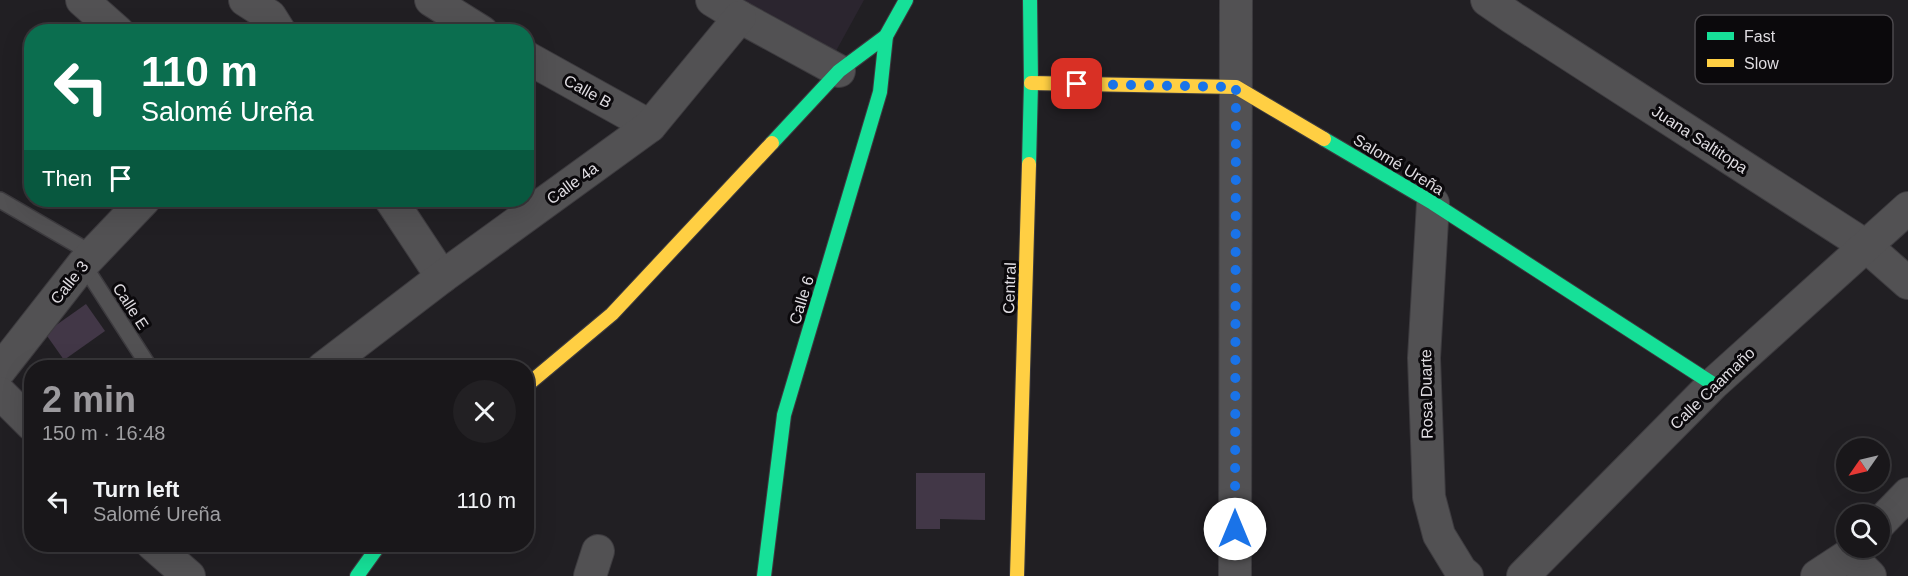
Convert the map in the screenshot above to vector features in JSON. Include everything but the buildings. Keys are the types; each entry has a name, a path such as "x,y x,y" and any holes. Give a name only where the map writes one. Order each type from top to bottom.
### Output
{"street":[{"path":"82,0 109,24"},
{"path":"245,0 270,16 275,24"},
{"path":"431,0 469,24"},
{"path":"712,0 839,70"},
{"path":"534,379 612,314 839,70 886,36 906,0"},
{"name":"Central","path":"1017,576 1031,83 1030,0"},
{"path":"1235,576 1236,0"},
{"name":"Juana Saltitopa","path":"1487,0 1866,246 1908,283"},
{"name":"Calle 4a","path":"333,360 442,277 650,126 740,17"},
{"name":"Calle 6","path":"764,576 784,415 880,93 886,36"},
{"name":"Calle B","path":"534,61 650,126"},
{"name":"Salomé Ureña","path":"1031,83 1236,87 1433,203 1713,384"},
{"name":"Rosa Duarte","path":"1433,203 1425,358 1429,497 1439,535 1461,571 1467,576"},
{"name":"Calle 3","path":"0,369 88,259 137,207"},
{"path":"396,207 442,277"},
{"name":"Calle Caamaño","path":"1523,576 1713,384 1908,207"},
{"path":"0,393 24,417"},
{"path":"1890,513 1908,494"},
{"path":"161,552 189,576"},
{"path":"357,576 374,552"},
{"path":"1817,576 1858,560"}],"lane":[{"name":"Calle E","path":"0,200 88,259 145,360"}],"shaded area":[{"path":"728,0 864,0 836,51"}],"traffic: fast":[{"path":"772,143 839,71 886,36 906,0"},
{"path":"1029,164 1030,0"},
{"path":"764,576 784,415 880,92 886,36"},
{"path":"1324,139 1433,203 1713,384"},
{"path":"357,576 374,552"}],"traffic: slow":[{"path":"1031,83 1236,87 1324,139"},
{"path":"534,379 612,314 772,143"},
{"path":"1017,576 1029,164"}],"route":[{"path":"1077,84 1236,87 1235,529"}]}
